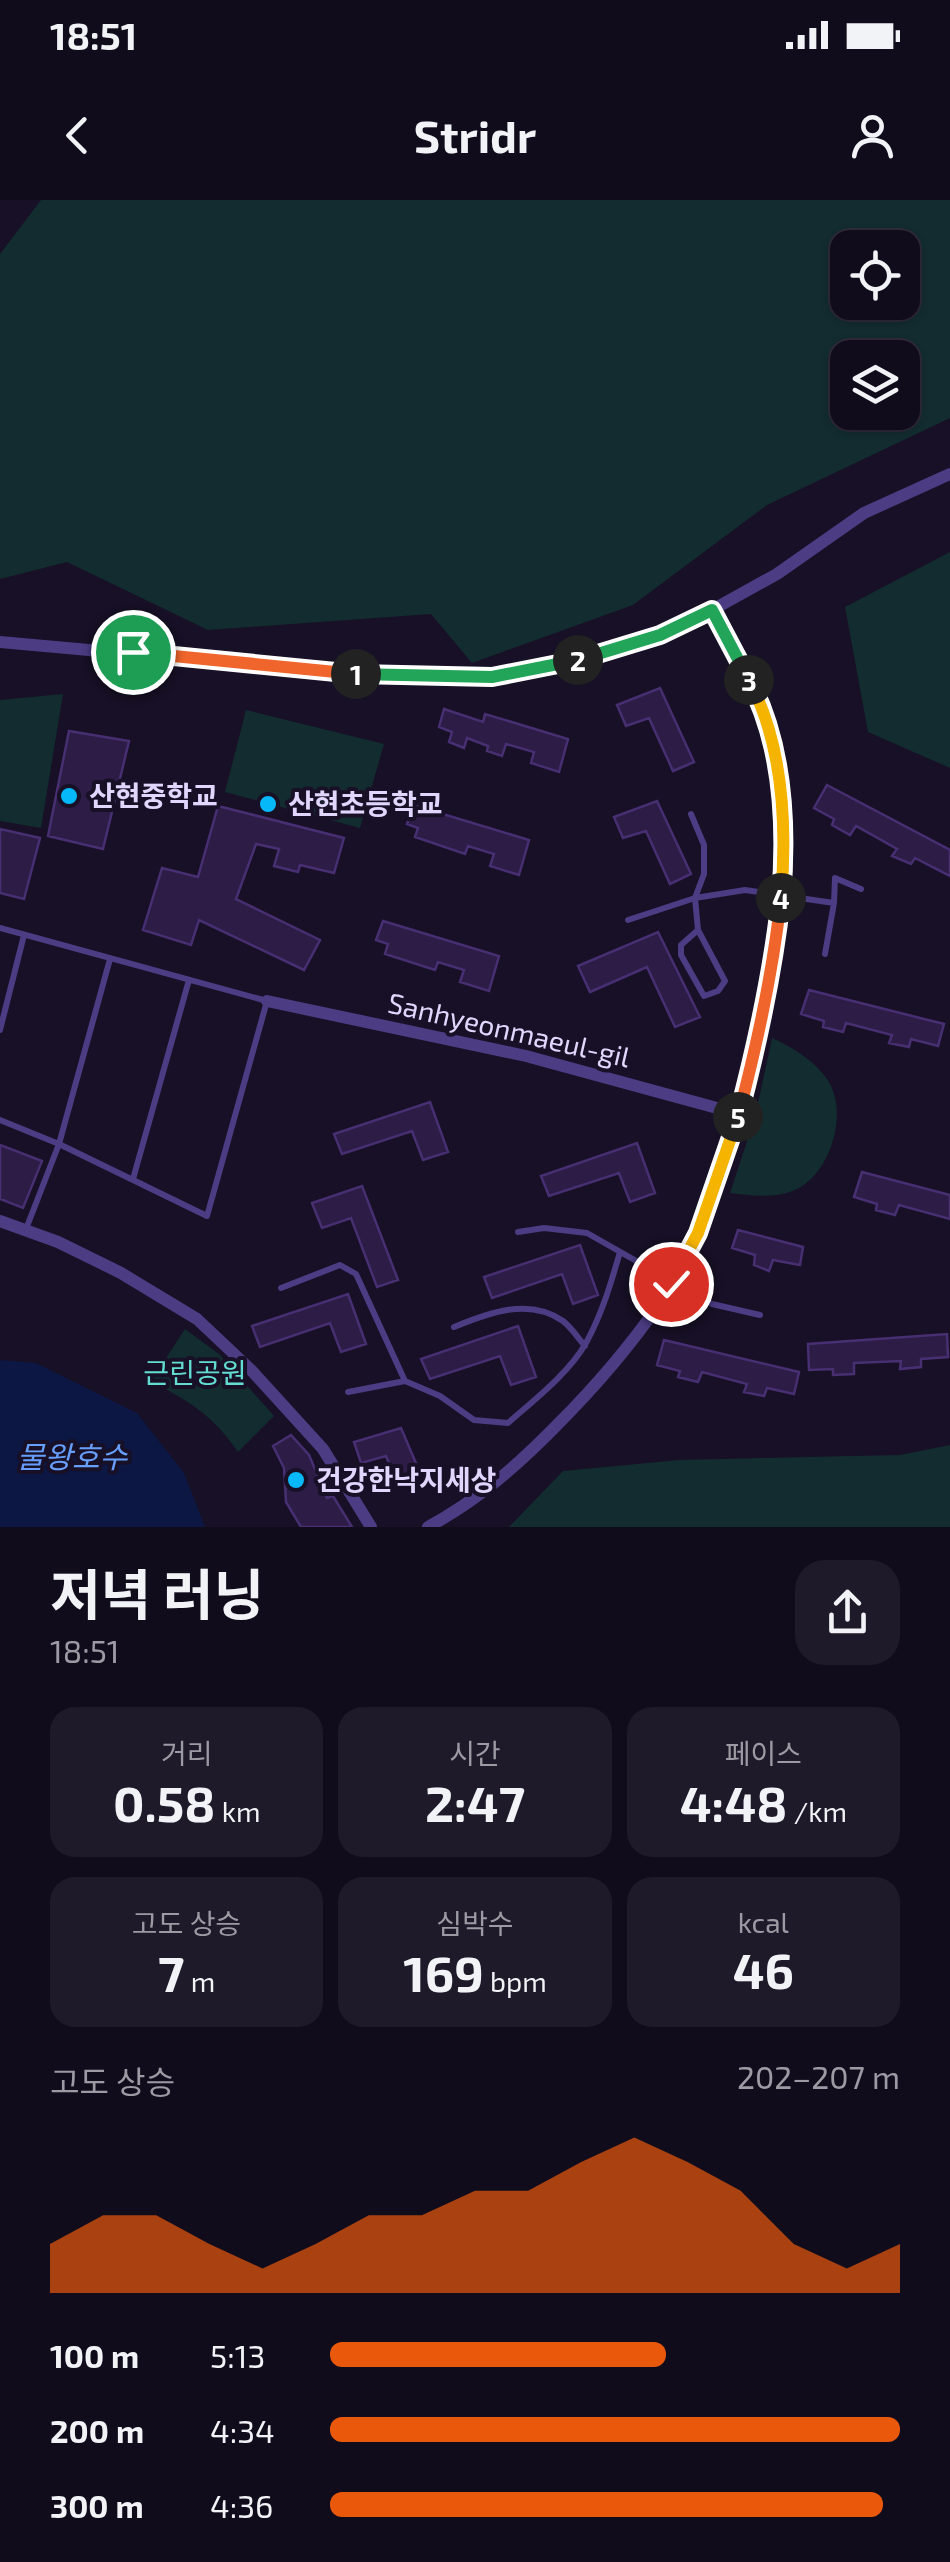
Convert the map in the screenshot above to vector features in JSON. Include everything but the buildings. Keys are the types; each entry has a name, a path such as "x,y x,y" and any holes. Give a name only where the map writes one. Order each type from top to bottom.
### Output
{"street":[{"path":"0,642 366,675 492,677 568,662 660,635 778,574 864,513 950,474"},
{"path":"428,1527 464,1507 515,1468 597,1385 662,1300 698,1233 738,1114 776,940 784,861 777,761 762,704 712,610"},
{"name":"Sanhyeonmaeul-gil","path":"267,1001 526,1056 738,1114"},
{"path":"0,1221 121,1273 197,1319 252,1371 323,1450 371,1527"}],"lane":[{"path":"691,814 704,845 704,874 695,898 698,930 725,981 718,992 704,996 682,955 681,945 698,930"},
{"path":"825,954 836,878 861,889"},
{"path":"628,920 695,898 744,890 834,903"},
{"name":"Sanhyeonmaeul-gil","path":"0,928 267,1001"},
{"path":"0,1030 24,935"},
{"path":"26,1230 59,1144 110,959"},
{"path":"133,1180 190,980"},
{"path":"0,1120 59,1144 207,1216 267,1001"},
{"path":"518,1232 544,1228 586,1234 712,1304 760,1315"},
{"path":"348,1392 405,1380 440,1396 474,1420 508,1423 585,1346 605,1302 620,1252"},
{"path":"281,1288 340,1265 356,1274 405,1380"},
{"path":"454,1327 484,1314 524,1307 563,1320 585,1346"}],"green space":[{"path":"41,200 950,200 950,418 767,505 633,605 472,663 431,614 208,630 67,562 0,579 0,254"},
{"path":"950,552 950,768 868,732 845,607"},
{"path":"63,694 41,828 0,821 0,700"},
{"path":"246,710 384,744 360,828 225,792"},
{"path":"772,1038 802,1055 827,1079 837,1120 830,1150 815,1175 788,1193 730,1193 755,1117"},
{"name":"근린공원","path":"185,1329 219,1354 274,1416 238,1452 200,1410 151,1381"},
{"path":"950,1445 950,1527 509,1527 563,1471 679,1460 900,1455"}],"water":[{"name":"물왕호수","path":"0,1360 36,1363 137,1413 184,1473 205,1527 0,1527"}],"place":[{"name":"산현중학교","path":"69,796"},
{"name":"산현초등학교","path":"268,804"},
{"name":"건강한낙지세상","path":"296,1480"}],"route":[{"path":"133,652 366,675 492,677 568,662 660,635 712,610 762,704 777,761 784,861 776,940 754,1056 730,1144 698,1233 671,1284"}]}
